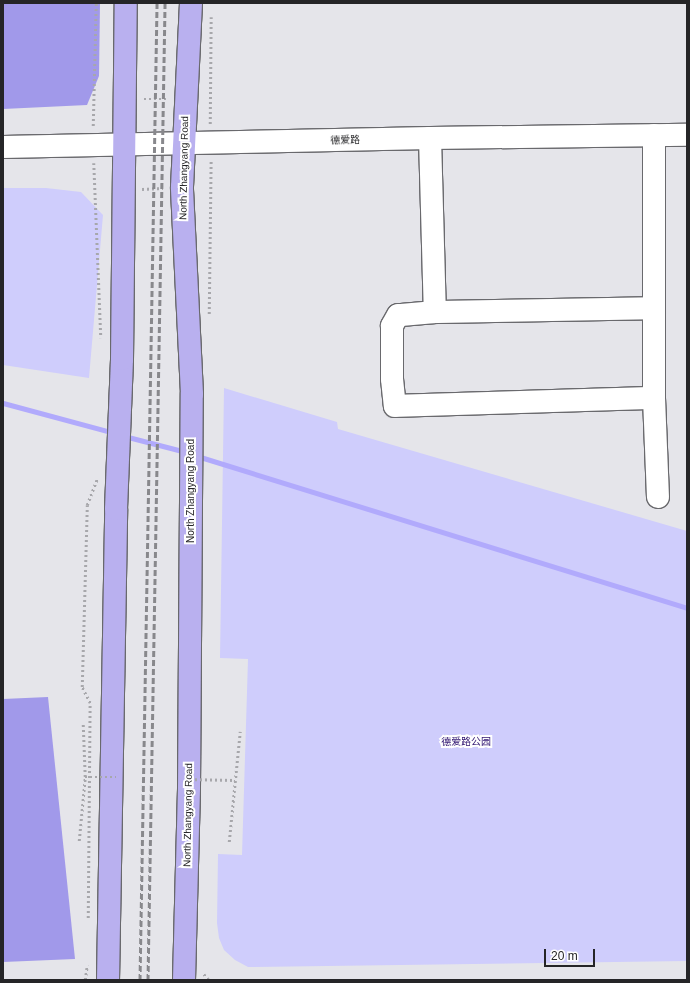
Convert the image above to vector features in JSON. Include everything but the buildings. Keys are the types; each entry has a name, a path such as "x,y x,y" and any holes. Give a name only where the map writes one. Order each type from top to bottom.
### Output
{"main road":[{"path":"108,980 116,510 122,359 126,3"},
{"name":"North Zhangyang Road","path":"184,980 189,788 192,394 182,187 185,99 191,3"}],"street":[{"path":"654,135 654,398 658,497"},
{"name":"德爱路","path":"3,147 430,138 687,135"},
{"path":"430,138 435,312"},
{"path":"654,308 435,312 398,315 392,326 392,379 395,406 654,398"}],"path":[{"path":"96,3 93,145 101,344"},
{"path":"209,320 212,11"},
{"path":"124,98 185,99"},
{"path":"124,190 182,187"},
{"path":"88,926 90,703 82,687 86,505 98,476"},
{"path":"79,841 85,777 83,724"},
{"path":"229,842 240,732"},
{"path":"85,777 116,778"},
{"path":"185,779 235,780"},
{"path":"85,980 87,958"}],"green space":[{"path":"3,188 46,188 81,192 103,215 89,378 3,365"},
{"name":"德爱路公园","path":"224,388 337,422 338,429 687,531 687,961 248,967 235,960 224,950 219,938 217,923 218,854 242,855 248,659 220,658"}],"shaded area":[{"path":"3,3 100,3 99,76 87,105 3,109"},
{"path":"48,697 75,959 3,962 3,699"}],"waterway":[{"path":"3,403 114,433"},
{"path":"124,436 186,452"},
{"path":"197,456 687,608"}],"railway":[{"path":"140,980 157,3"},
{"path":"148,980 165,3"}]}
